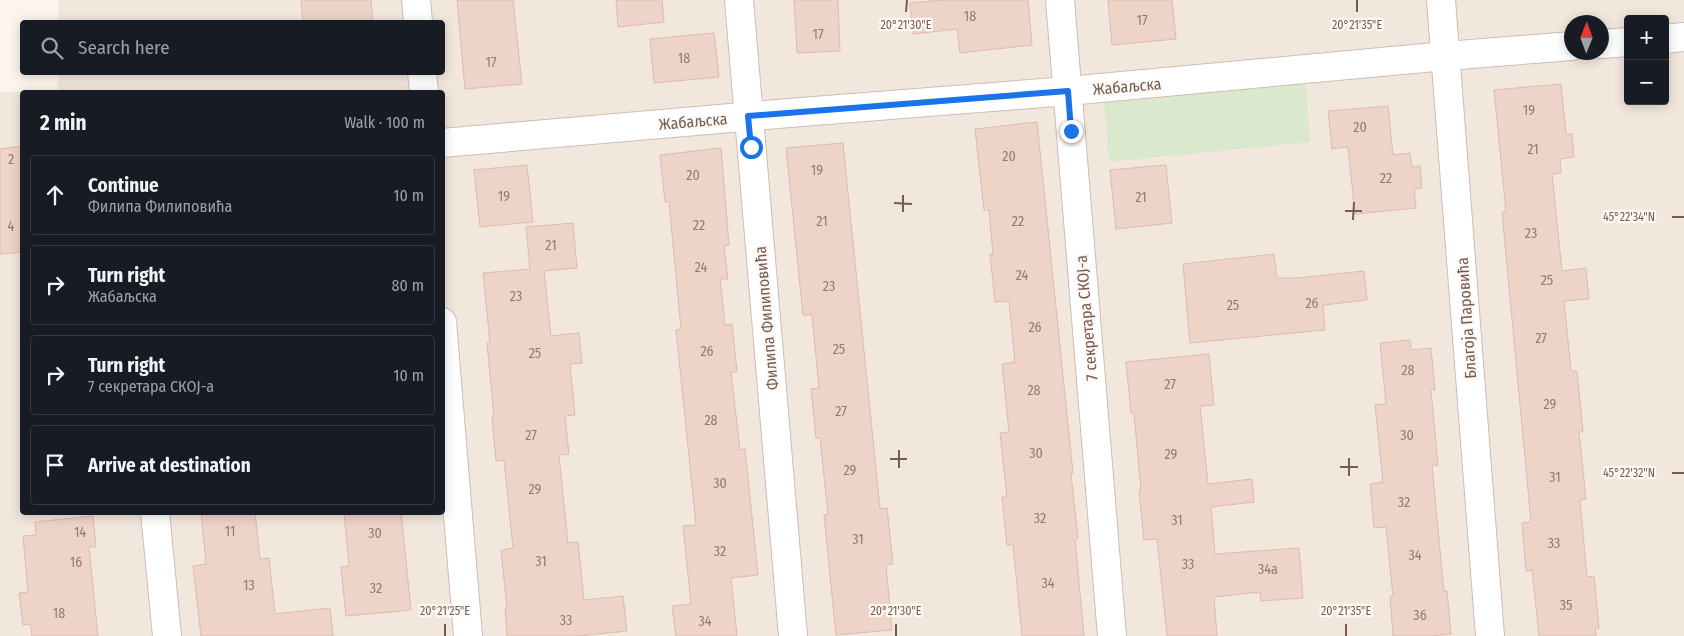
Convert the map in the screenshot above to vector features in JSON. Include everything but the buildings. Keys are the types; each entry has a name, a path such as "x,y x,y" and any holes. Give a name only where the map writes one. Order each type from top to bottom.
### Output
{"street":[{"path":"416,0 418,20"},
{"name":"Филипа Филиповића","path":"739,0 793,636"},
{"name":"7 секретара СКОЈ-а","path":"1060,0 1112,636"},
{"name":"Благоја Паровића","path":"1441,0 1490,636"},
{"path":"1669,39 1684,37"},
{"path":"1609,43 1624,42"},
{"name":"Жабаљска","path":"445,143 748,116 1068,91 1564,47"},
{"path":"422,75 424,90"},
{"path":"445,358 468,636"},
{"path":"155,515 167,636"}],"shaded area":[{"path":"58,0 1684,0 1684,636 0,636 0,92 20,91 20,515 445,515 445,90 58,90 58,75 445,75 445,20 58,20"}],"green space":[{"path":"1305,84 1310,142 1109,162 1104,103"}],"route":[{"path":"751,147 748,116 1068,91 1071,131"}]}
